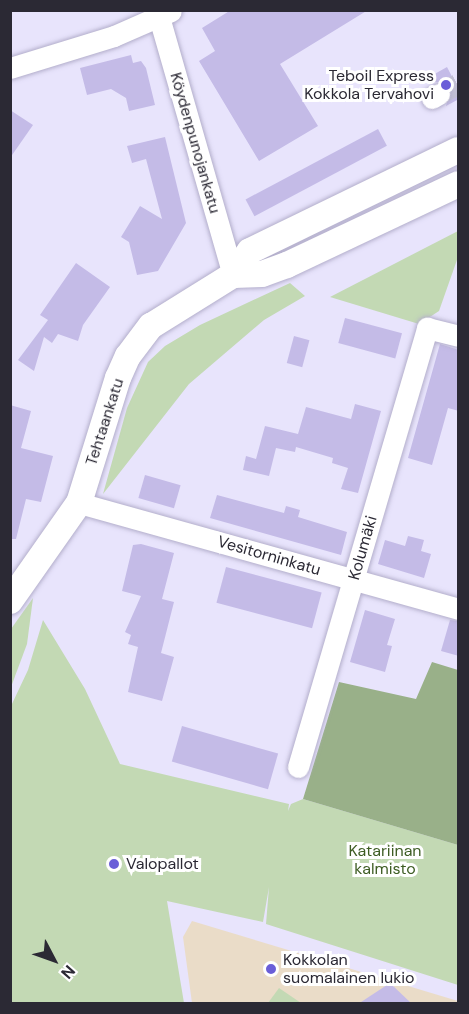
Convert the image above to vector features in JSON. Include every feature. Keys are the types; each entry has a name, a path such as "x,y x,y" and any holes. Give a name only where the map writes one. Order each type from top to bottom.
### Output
{"main road":[{"name":"Tehtaankatu","path":"10,601 79,503 118,378 140,338 163,316 233,274 250,251 459,150"},
{"path":"233,274 262,274 287,265 459,184"}],"street":[{"path":"10,68 114,36 163,12"},
{"name":"Köydenpunojankatu","path":"163,12 233,274"},
{"name":"Kolumäki","path":"298,767 427,328 459,336"},
{"name":"Vesitorninkatu","path":"79,503 459,609"}],"shaded area":[{"name":"Kokkolan suomalainen lukio","path":"192,921 458,1001 458,1003 192,1003 183,937"}],"green space":[{"path":"458,231 458,257 439,311 419,324 330,297"},
{"path":"290,283 305,296 264,320 189,384 103,494 127,408 148,362 165,346 200,325"},
{"path":"33,598 27,644 11,687 11,629"},
{"name":"Katariinan kalmisto","path":"43,620 85,689 120,764 289,804 288,811 291,804 303,799 458,845 458,985 266,924 269,887 263,922 167,901 184,1003 11,1004 11,706 28,670"},
{"path":"432,662 458,670 458,845 303,799 339,682 416,699"},
{"path":"279,988 301,1003 268,1003"}],"building":[{"path":"231,10 368,10 280,64 318,126 259,161 199,61 215,51 202,28"},
{"path":"131,55 133,63 141,61 146,68 155,105 129,111 126,98 111,89 87,95 80,68"},
{"path":"447,67 459,90 459,99 446,106 450,88 445,83 435,82 431,76"},
{"path":"10,110 33,125 10,158"},
{"path":"378,129 387,146 254,216 246,199"},
{"path":"165,137 186,223 158,271 137,275 129,242 121,237 140,206 162,219 146,159 132,163 127,146"},
{"path":"76,263 110,287 83,325 78,341 58,334 52,343 44,337 34,371 18,360 48,320 40,315"},
{"path":"345,318 402,333 395,358 338,343"},
{"path":"294,336 309,340 302,367 287,363"},
{"path":"440,344 459,350 459,411 448,408 432,465 408,458"},
{"path":"355,404 381,411 358,493 341,489 348,468 332,463 333,458 296,447 295,452 276,448 269,476 243,470 246,456 256,459 265,426 298,434 306,407 351,419"},
{"path":"10,405 31,411 21,448 53,456 41,502 26,499 16,539 10,539"},
{"path":"145,475 181,485 174,508 138,498"},
{"path":"217,495 284,513 286,506 300,510 298,517 347,532 341,555 210,518"},
{"path":"408,536 424,540 421,551 431,554 424,578 378,564 385,540 405,546"},
{"path":"141,544 174,553 162,599 174,602 161,653 174,657 162,701 128,692 138,647 128,644 131,635 125,632 141,596 122,591 133,545"},
{"path":"226,567 322,593 312,628 216,603"},
{"path":"365,610 395,619 387,645 392,646 385,672 350,662"},
{"path":"450,620 459,621 459,656 441,651"},
{"path":"182,726 278,754 268,789 172,762"},
{"path":"390,983 412,1004 358,1004"}],"tunnel":[{"path":"439,94 458,84"}],"place":[{"name":"Teboil Express Kokkola Tervahovi","path":"446,85"},
{"name":"Valopallot","path":"114,864"},
{"name":"Kokkolan suomalainen lukio","path":"271,969"}]}
